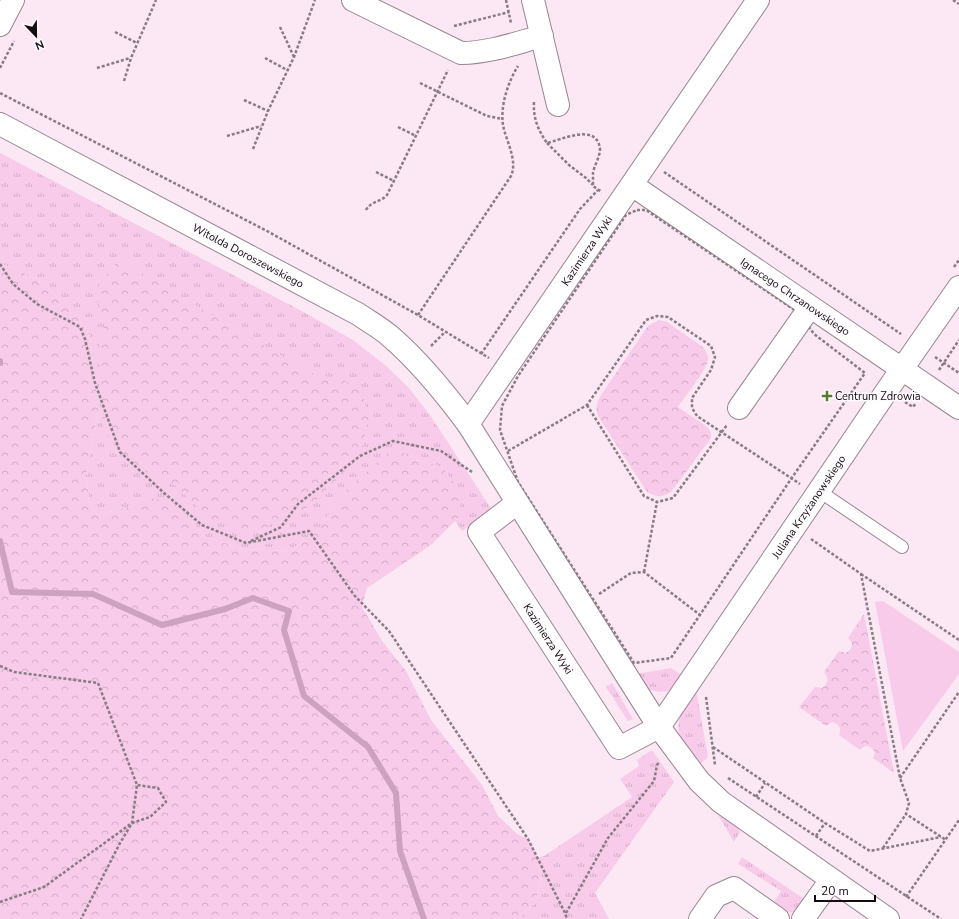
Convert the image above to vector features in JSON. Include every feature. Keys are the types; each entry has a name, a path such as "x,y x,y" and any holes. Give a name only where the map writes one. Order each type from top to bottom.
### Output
{"street":[{"path":"0,25 13,0"},
{"path":"353,0 461,54 488,51 542,36"},
{"path":"533,0 558,105"},
{"name":"Kazimierza Wyki","path":"468,424 512,372 623,210 632,185 751,7 758,0"},
{"name":"Witolda Doroszewskiego","path":"0,124 358,314 390,336 416,362 446,394 468,424"},
{"name":"Ignacego Chrzanowskiego","path":"632,185 806,313 877,353 959,408"},
{"name":"Juliana Krzyżanowskiego","path":"659,727 918,345 959,287"},
{"path":"739,408 806,313"},
{"path":"468,424 659,727 699,782 721,802 888,919"},
{"name":"Kazimierza Wyki","path":"517,503 479,532 618,748 659,727"},
{"path":"803,919 831,880"},
{"path":"700,919 716,896 734,888 778,919"}],"lane":[{"path":"818,493 902,548"}],"path":[{"path":"124,82 131,58 156,0"},
{"path":"253,149 261,126 294,57 315,0"},
{"path":"953,0 959,4"},
{"path":"451,27 509,12"},
{"path":"280,27 294,57"},
{"path":"115,32 137,43"},
{"path":"418,315 512,176 514,165 503,124 503,110 512,75 521,60 516,43"},
{"path":"97,68 131,58"},
{"path":"265,58 288,70"},
{"path":"366,210 369,205 384,198 394,181 449,67"},
{"path":"420,83 487,116 503,118"},
{"path":"0,93 266,231 418,315 512,372"},
{"path":"244,100 268,111"},
{"path":"535,100 533,112 539,131 547,143 593,186 623,210 646,210 799,313 806,313 814,334 865,373 671,658 634,663 518,482 506,452 500,430 502,406 512,372 623,210"},
{"path":"227,136 261,126"},
{"path":"398,128 416,136"},
{"path":"547,143 571,135 587,134 596,139 600,149 593,173 593,186"},
{"path":"658,168 959,374"},
{"path":"376,172 394,181"},
{"path":"481,354 580,209 598,190"},
{"path":"0,264 13,284 37,304 80,327 85,339 95,384 120,452 164,493 202,525 246,543 309,531 354,595 389,631 520,826 528,839 567,919"},
{"path":"506,452 587,405 646,320 657,316 668,317 711,346 715,357 711,370 692,398 692,408 697,416 792,479 818,493"},
{"path":"587,405 644,496 657,502 673,498 739,408"},
{"path":"246,543 281,527 298,504 360,456 393,441 440,451 474,474"},
{"path":"644,572 657,502"},
{"path":"811,538 861,574 959,640"},
{"path":"592,598 631,573 644,572 700,615"},
{"path":"861,574 900,778 910,803 906,814 882,849"},
{"path":"0,666 14,672 98,683 137,785 132,823 120,842 81,919"},
{"path":"900,778 959,692"},
{"path":"705,693 715,769"},
{"path":"712,746 825,823 870,851 941,836"},
{"path":"565,913 608,838 654,781 657,765 660,760"},
{"path":"727,777 941,919"},
{"path":"756,796 766,783"},
{"path":"0,902 44,887 132,823 150,816 166,802 158,788 137,785"},
{"path":"906,814 946,840"},
{"path":"906,897 959,820"},
{"path":"816,836 825,823"}],"green space":[{"path":"0,153 298,309 353,340 385,365 409,388 430,415 492,510 462,531 455,521 459,517 442,467 419,460 409,454 347,489 315,533 289,551 244,549 205,537 185,514 151,498 128,507 97,515 89,501 86,475 99,405 90,336 78,319 56,296 37,280 15,268 0,264"},
{"path":"119,259 317,376 339,377 362,392 369,418 360,456 310,506 249,535 207,517 176,486 130,464 104,432 99,390 99,348 105,322 94,292"},
{"path":"0,264 15,268 37,280 56,296 78,319 90,336 99,405 86,475 89,501 97,515 128,507 151,498 172,503 185,514 205,537 244,549 289,551 315,533 347,489 389,452 409,454 419,460 442,467 462,494 459,517 431,545 367,588 362,607 382,641 406,671 431,720 482,785 498,816 517,834 528,839 538,858 541,882 535,903 519,919 0,919"},
{"path":"659,320 667,322 703,347 707,354 708,358 705,368 678,407 706,426 711,432 711,437 671,492 659,496 647,492 598,416 597,408 601,395 648,326"},
{"path":"883,601 959,652 959,674 903,751 875,602"},
{"path":"864,614 894,773 873,758 875,753 870,747 866,746 860,750 839,735 840,728 836,724 832,722 826,726 799,707 815,687 822,688 826,684 827,676 824,672 839,651 846,653 850,650 852,644 848,638"},
{"path":"671,668 682,675 668,691 664,692 647,689 636,674"},
{"path":"612,683 633,719 628,721 606,687"},
{"path":"696,690 708,757 699,765 684,744 678,728 682,712"},
{"path":"652,750 674,782 595,893 609,919 519,919 535,903 541,882 538,858 544,856 632,797 620,779 639,766 637,760"},
{"path":"713,806 739,828 740,832 734,842"},
{"path":"742,857 807,901 800,909 794,912 787,912 778,907 774,902 781,891 738,864"}],"waterway":[{"path":"0,541 12,592 93,594 162,625 225,609 253,598 289,611 284,630 304,696 368,747 396,793 400,851 424,919"}],"place":[{"name":"Centrum Zdrowia","path":"827,396"}]}
